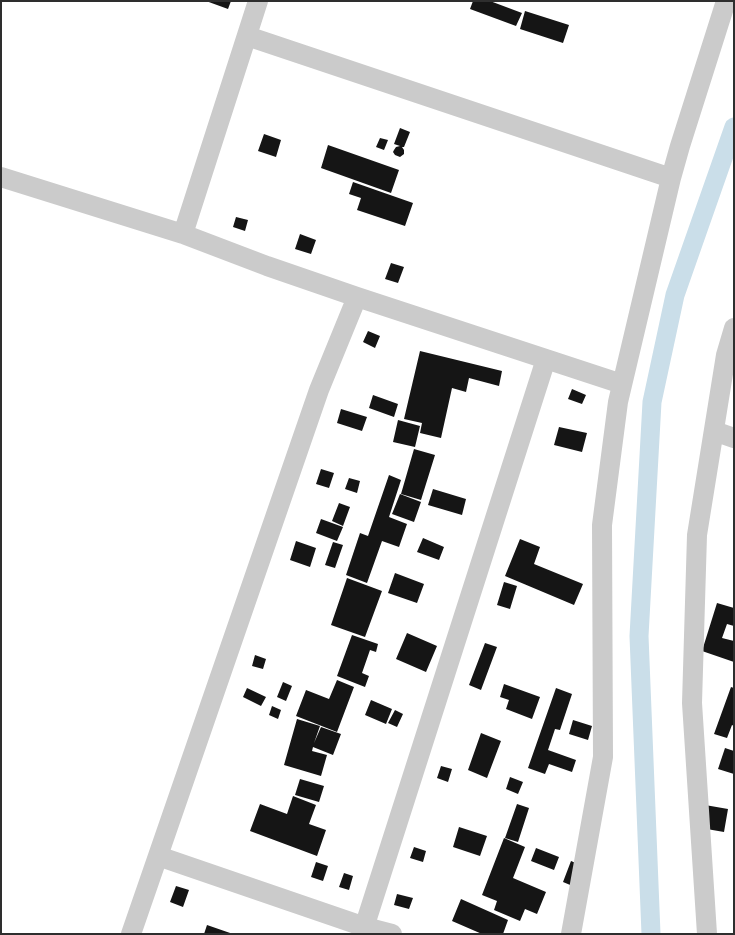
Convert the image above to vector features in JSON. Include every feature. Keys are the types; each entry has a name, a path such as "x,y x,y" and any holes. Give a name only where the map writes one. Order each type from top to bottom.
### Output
{"street":[{"path":"183,234 258,1"},
{"path":"571,934 603,757 602,525 618,402 671,178 726,1"},
{"path":"247,36 671,178"},
{"path":"1,177 183,234 267,266 357,297 622,384"},
{"path":"132,934 318,390 357,297"},
{"path":"708,934 692,703 696,534 726,355 734,328"},
{"path":"363,930 546,359"},
{"path":"714,431 734,438"},
{"path":"158,856 363,930 392,934"}],"building":[{"path":"206,1 231,1 228,9"},
{"path":"473,1 490,1 522,13 516,26 470,9"},
{"path":"525,11 569,25 563,43 520,29"},
{"path":"400,128 410,132 404,147 402,147 404,154 400,157 395,155 393,152 396,147 400,146 394,144"},
{"path":"264,134 281,140 276,157 258,151"},
{"path":"380,138 388,140 384,150 376,147"},
{"path":"328,145 399,170 391,193 321,168"},
{"path":"353,182 413,203 405,226 357,210 361,198 349,194"},
{"path":"236,217 248,220 245,231 233,227"},
{"path":"300,234 316,240 311,254 295,249"},
{"path":"391,263 404,267 398,283 385,279"},
{"path":"368,331 380,336 375,348 363,342"},
{"path":"420,351 502,371 499,386 469,378 466,392 452,388 441,438 420,433 422,423 404,419"},
{"path":"572,389 586,395 582,404 568,399"},
{"path":"373,395 398,404 394,417 369,408"},
{"path":"341,409 367,417 362,431 337,423"},
{"path":"398,420 420,426 415,447 393,442"},
{"path":"559,427 587,433 582,452 554,445"},
{"path":"414,449 435,455 421,500 401,494"},
{"path":"321,469 334,473 329,488 316,484"},
{"path":"389,475 401,480 389,517 407,524 399,547 382,541 367,583 346,575 360,533 368,536"},
{"path":"349,478 360,481 357,493 345,489"},
{"path":"433,489 466,499 462,515 428,505"},
{"path":"400,494 421,502 414,522 392,514"},
{"path":"339,503 350,507 343,526 332,521"},
{"path":"321,519 343,527 337,541 316,533"},
{"path":"423,538 444,547 439,560 417,552"},
{"path":"520,539 540,547 534,564 583,584 574,605 505,576"},
{"path":"296,541 316,548 310,567 290,560"},
{"path":"333,542 343,545 335,568 325,565"},
{"path":"395,573 424,584 417,603 388,593"},
{"path":"347,578 382,591 365,637 331,625"},
{"path":"504,582 517,586 510,609 497,605"},
{"path":"717,603 734,608 734,626 727,624 722,638 734,641 734,662 702,651"},
{"path":"407,633 437,646 426,672 396,659"},
{"path":"352,635 378,644 376,652 370,650 362,673 369,676 365,687 337,676"},
{"path":"485,643 497,647 481,690 469,685"},
{"path":"255,655 266,659 263,669 252,666"},
{"path":"337,680 354,687 337,732 296,716 306,690 329,699"},
{"path":"283,682 292,686 286,701 277,697"},
{"path":"504,684 540,697 532,719 506,709 509,700 500,697"},
{"path":"731,687 734,688 734,726 732,725 727,738 714,734"},
{"path":"247,688 266,697 261,706 243,697"},
{"path":"556,688 572,694 560,730 555,729 548,750 576,760 572,772 549,764 545,774 528,768"},
{"path":"371,700 392,709 386,724 365,715"},
{"path":"272,706 281,710 278,719 269,715"},
{"path":"395,710 403,714 397,727 388,723"},
{"path":"297,719 320,726 314,743 321,727 341,734 333,755 313,747 312,751 327,755 321,776 284,765"},
{"path":"573,720 592,726 588,740 569,734"},
{"path":"481,733 501,741 487,778 468,770"},
{"path":"725,748 734,751 734,774 718,769"},
{"path":"441,766 452,769 448,782 437,778"},
{"path":"510,777 523,782 518,794 506,789"},
{"path":"300,779 324,786 319,802 295,795"},
{"path":"293,796 316,805 309,824 326,830 317,856 250,831 260,804 287,814"},
{"path":"517,804 529,808 518,842 505,838"},
{"path":"705,805 728,809 724,832 701,828"},
{"path":"459,827 487,836 480,856 453,847"},
{"path":"504,838 525,847 513,878 546,892 537,914 525,909 520,921 494,910 497,901 482,895"},
{"path":"414,847 426,851 423,862 410,858"},
{"path":"536,848 559,857 554,870 531,861"},
{"path":"571,861 583,866 575,887 563,882"},
{"path":"316,862 328,866 323,881 311,877"},
{"path":"344,873 353,876 349,890 339,887"},
{"path":"176,886 189,890 183,907 170,902"},
{"path":"397,894 413,898 409,909 394,905"},
{"path":"461,899 508,920 503,934 482,934 452,921"},
{"path":"207,925 233,934 204,934"}],"waterway":[{"path":"651,934 639,636 652,402 675,295 734,127"}]}
